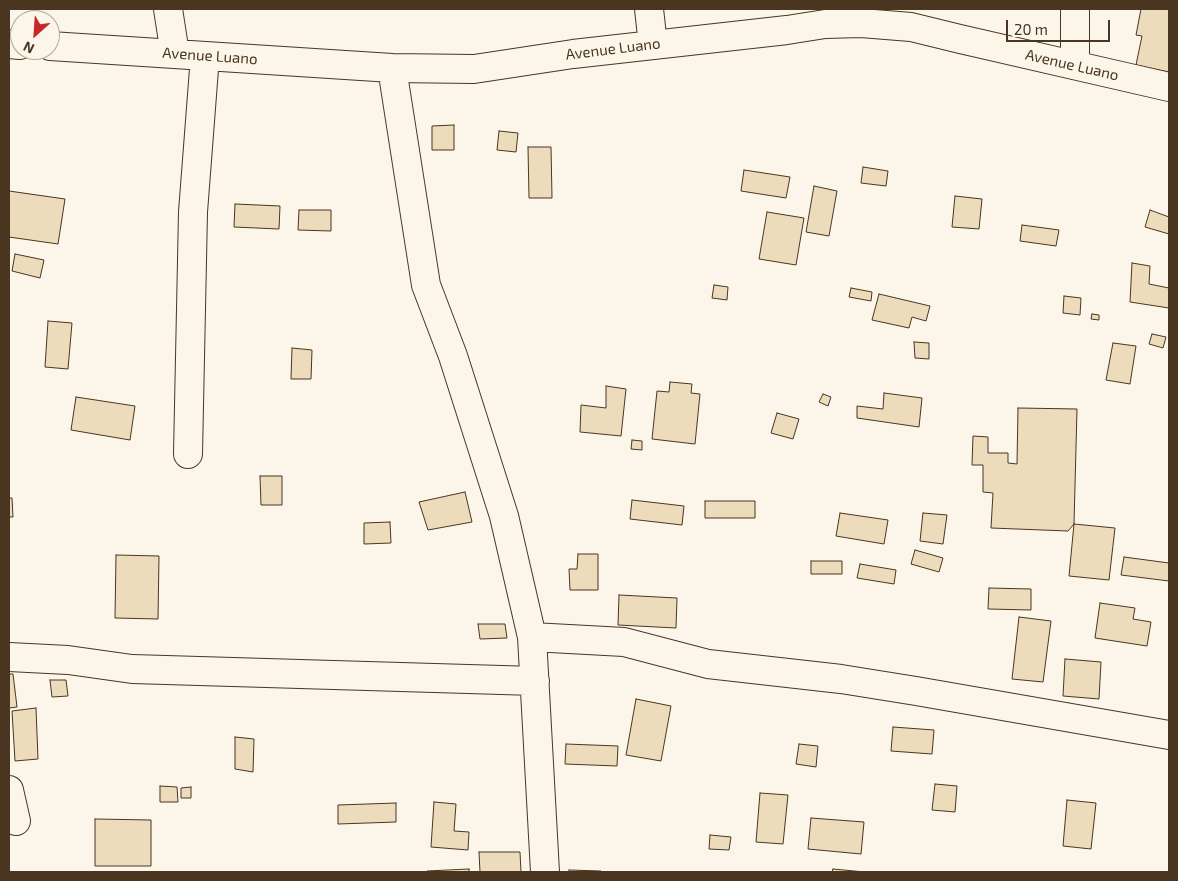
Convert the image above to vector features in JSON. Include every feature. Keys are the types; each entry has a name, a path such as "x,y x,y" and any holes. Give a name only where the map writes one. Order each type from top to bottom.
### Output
{"street":[{"path":"168,9 175,54"},
{"path":"649,9 653,45"},
{"path":"1075,9 1075,65"},
{"name":"Avenue Luano","path":"60,47 392,68 474,69 574,54 826,24 861,23 911,27 1169,87"},
{"path":"188,454 193,212 205,56"},
{"path":"392,68 426,285 453,356 504,516 532,637 545,872"},
{"path":"532,637 624,642 708,664 916,691 1169,735"},
{"path":"9,657 68,660 132,669 534,681"},
{"path":"9,790 16,821"}],"building":[{"path":"1141,9 1169,9 1169,72 1136,65 1142,36 1136,35"},
{"path":"454,125 454,150 432,150 432,126"},
{"path":"499,131 518,133 516,152 497,150"},
{"path":"528,147 551,147 552,198 529,198"},
{"path":"863,167 888,171 886,186 861,183"},
{"path":"744,170 790,177 786,198 741,191"},
{"path":"814,186 837,191 829,236 806,232"},
{"path":"9,191 65,199 58,244 9,237"},
{"path":"955,196 982,199 979,229 952,227"},
{"path":"235,204 280,206 279,229 234,227"},
{"path":"299,210 331,210 331,231 298,230"},
{"path":"1150,210 1169,217 1169,234 1145,227"},
{"path":"767,212 804,218 796,265 759,259"},
{"path":"1022,225 1059,230 1056,246 1020,241"},
{"path":"15,254 44,260 40,278 12,271"},
{"path":"1132,263 1150,266 1149,284 1169,288 1169,308 1130,302"},
{"path":"714,285 728,287 727,300 712,298"},
{"path":"851,288 872,292 871,301 849,297"},
{"path":"879,294 930,306 926,321 912,317 909,328 872,320"},
{"path":"1064,296 1081,298 1080,315 1063,313"},
{"path":"1092,314 1099,315 1099,320 1091,319"},
{"path":"48,321 72,323 68,369 45,367"},
{"path":"1152,334 1166,337 1163,348 1149,344"},
{"path":"914,342 929,343 929,359 915,358"},
{"path":"1113,343 1136,346 1130,384 1106,380"},
{"path":"292,348 312,350 311,379 291,379"},
{"path":"670,382 692,384 691,393 700,394 695,444 652,439 657,391 669,392"},
{"path":"606,386 626,389 621,436 580,432 581,405 606,408"},
{"path":"884,393 922,398 919,427 857,418 857,406 883,409"},
{"path":"823,394 831,397 828,406 819,402"},
{"path":"76,397 135,406 130,440 71,430"},
{"path":"1018,408 1077,409 1074,524 1068,531 991,528 993,493 983,492 983,465 972,465 973,436 988,437 988,453 1008,453 1008,463 1017,464"},
{"path":"777,413 799,419 793,439 771,433"},
{"path":"632,440 642,441 642,450 631,449"},
{"path":"260,476 282,476 282,505 261,505"},
{"path":"465,492 472,522 428,530 419,502"},
{"path":"9,498 12,498 13,517 9,517"},
{"path":"632,500 684,506 682,525 630,519"},
{"path":"705,501 755,501 755,518 705,518"},
{"path":"840,513 888,520 884,544 836,536"},
{"path":"923,513 947,515 943,544 920,541"},
{"path":"390,522 391,543 364,544 364,523"},
{"path":"1074,524 1115,528 1109,580 1069,576"},
{"path":"915,550 943,558 939,572 911,564"},
{"path":"578,554 598,554 598,590 570,590 569,569 577,569"},
{"path":"116,555 159,556 158,619 115,618"},
{"path":"1124,557 1169,563 1169,581 1121,575"},
{"path":"811,561 842,561 842,574 811,574"},
{"path":"860,564 896,570 894,584 857,578"},
{"path":"989,588 1031,589 1031,610 988,609"},
{"path":"619,595 677,598 676,628 618,625"},
{"path":"1100,603 1135,608 1133,619 1151,622 1147,646 1095,638"},
{"path":"1019,617 1051,621 1043,682 1012,679"},
{"path":"478,624 505,624 507,638 480,639"},
{"path":"1065,659 1101,662 1099,699 1063,696"},
{"path":"9,674 13,674 17,707 9,708"},
{"path":"50,680 66,680 68,696 52,697"},
{"path":"636,699 671,706 661,761 626,755"},
{"path":"36,708 38,759 15,761 12,711"},
{"path":"893,727 934,730 932,754 891,751"},
{"path":"235,737 254,739 253,772 235,769"},
{"path":"566,744 618,746 617,766 565,764"},
{"path":"799,744 818,746 816,767 796,764"},
{"path":"935,784 957,786 955,812 932,810"},
{"path":"160,786 177,787 178,802 160,802"},
{"path":"191,787 191,798 181,798 181,788"},
{"path":"760,793 788,795 783,844 756,842"},
{"path":"1067,800 1096,803 1091,849 1063,846"},
{"path":"434,802 456,804 454,831 469,832 468,850 431,847"},
{"path":"396,803 396,822 338,824 338,805"},
{"path":"811,818 864,822 861,854 808,849"},
{"path":"95,819 151,820 151,866 95,866"},
{"path":"710,835 731,837 729,850 709,849"},
{"path":"479,852 520,852 521,872 480,872"},
{"path":"469,869 469,872 427,872 427,871"},
{"path":"833,869 865,872 832,872"},
{"path":"569,870 601,871 601,872 569,872"}]}
